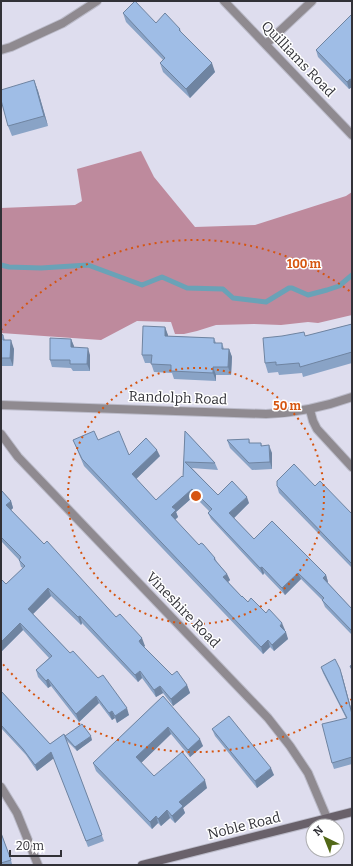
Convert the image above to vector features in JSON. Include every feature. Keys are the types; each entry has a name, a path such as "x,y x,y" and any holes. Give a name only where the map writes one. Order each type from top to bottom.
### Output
{"main road":[{"name":"Noble Road","path":"327,818 352,812"},
{"name":"Noble Road","path":"142,865 305,824"}],"street":[{"path":"1,50 11,47 63,23 97,1"},
{"name":"Quilliams Road","path":"224,1 352,135"},
{"path":"266,44 312,1"},
{"name":"Randolph Road","path":"1,405 266,414 293,413 310,410 352,397"},
{"path":"310,410 317,428 352,467"},
{"name":"Vineshire Road","path":"1,434 18,458 268,718 290,746 308,773 327,818"},
{"path":"1,787 18,813 38,865"}],"shaded area":[{"path":"141,151 154,177 195,227 255,225 346,196 352,192 352,315 318,323 308,322 281,325 216,325 184,334 175,334 171,322 137,321 101,340 1,333 1,208 75,205 82,201 77,169"}],"building":[{"path":"135,1 156,23 165,13 180,29 179,30 212,63 186,89 160,63 165,58 123,13"},
{"path":"352,14 352,80 350,79 347,82 316,50"},
{"path":"34,80 44,116 8,126 1,100 1,90"},
{"path":"352,324 352,352 300,367 299,363 276,365 276,362 265,363 263,338 304,332 305,336"},
{"path":"143,326 165,327 165,336 214,338 214,343 222,343 222,349 229,349 228,367 213,367 213,373 171,371 171,365 151,364 152,355 142,355"},
{"path":"1,334 3,335 3,340 11,340 10,358 1,358"},
{"path":"50,338 71,339 71,347 88,348 87,364 70,364 70,360 50,360"},
{"path":"94,431 98,440 119,431 129,455 146,438 157,450 132,474 156,500 182,476 183,477 185,431 215,463 185,462 218,495 232,481 247,497 229,513 254,539 272,521 326,575 323,578 352,609 352,631 322,600 324,598 298,573 282,588 262,567 260,568 208,513 212,509 192,489 172,507 176,510 171,515 199,545 201,543 203,544 227,574 223,577 242,597 248,602 251,598 266,613 269,609 282,623 280,626 286,632 272,645 268,640 261,647 82,459 73,440"},
{"path":"249,439 249,443 261,443 261,446 269,445 270,462 249,463 227,440"},
{"path":"294,464 315,486 320,481 352,514 352,564 277,486 277,481"},
{"path":"1,490 11,501 6,505 44,544 47,541 116,617 120,614 142,638 139,641 141,644 172,675 177,671 187,685 171,699 160,686 154,690 140,671 135,675 80,616 78,617 48,588 28,609 70,653 73,651 98,678 103,675 127,708 115,716 112,711 109,713 96,696 76,714 48,679 46,681 36,670 52,656 20,623 1,642 1,579 6,584 25,566 19,560 21,557 1,537"},
{"path":"335,659 340,669 352,714 352,757 332,763 322,724 347,718 321,667"},
{"path":"1,691 50,744 64,734 102,835 86,841 51,752 35,765 23,749 1,725"},
{"path":"163,696 200,739 188,750 168,727 136,757 154,776 182,752 205,780 179,802 183,806 172,816 167,810 158,819 156,816 150,822 93,763"},
{"path":"229,716 271,768 255,781 212,729"},
{"path":"82,724 91,736 75,747 65,736"},
{"path":"1,833 11,860 1,863"}],"waterway":[{"path":"1,265 9,267 41,268 88,265 142,285 162,277 187,288 223,289 233,298 266,302 289,288 308,295 327,290 339,286 352,275"}]}
